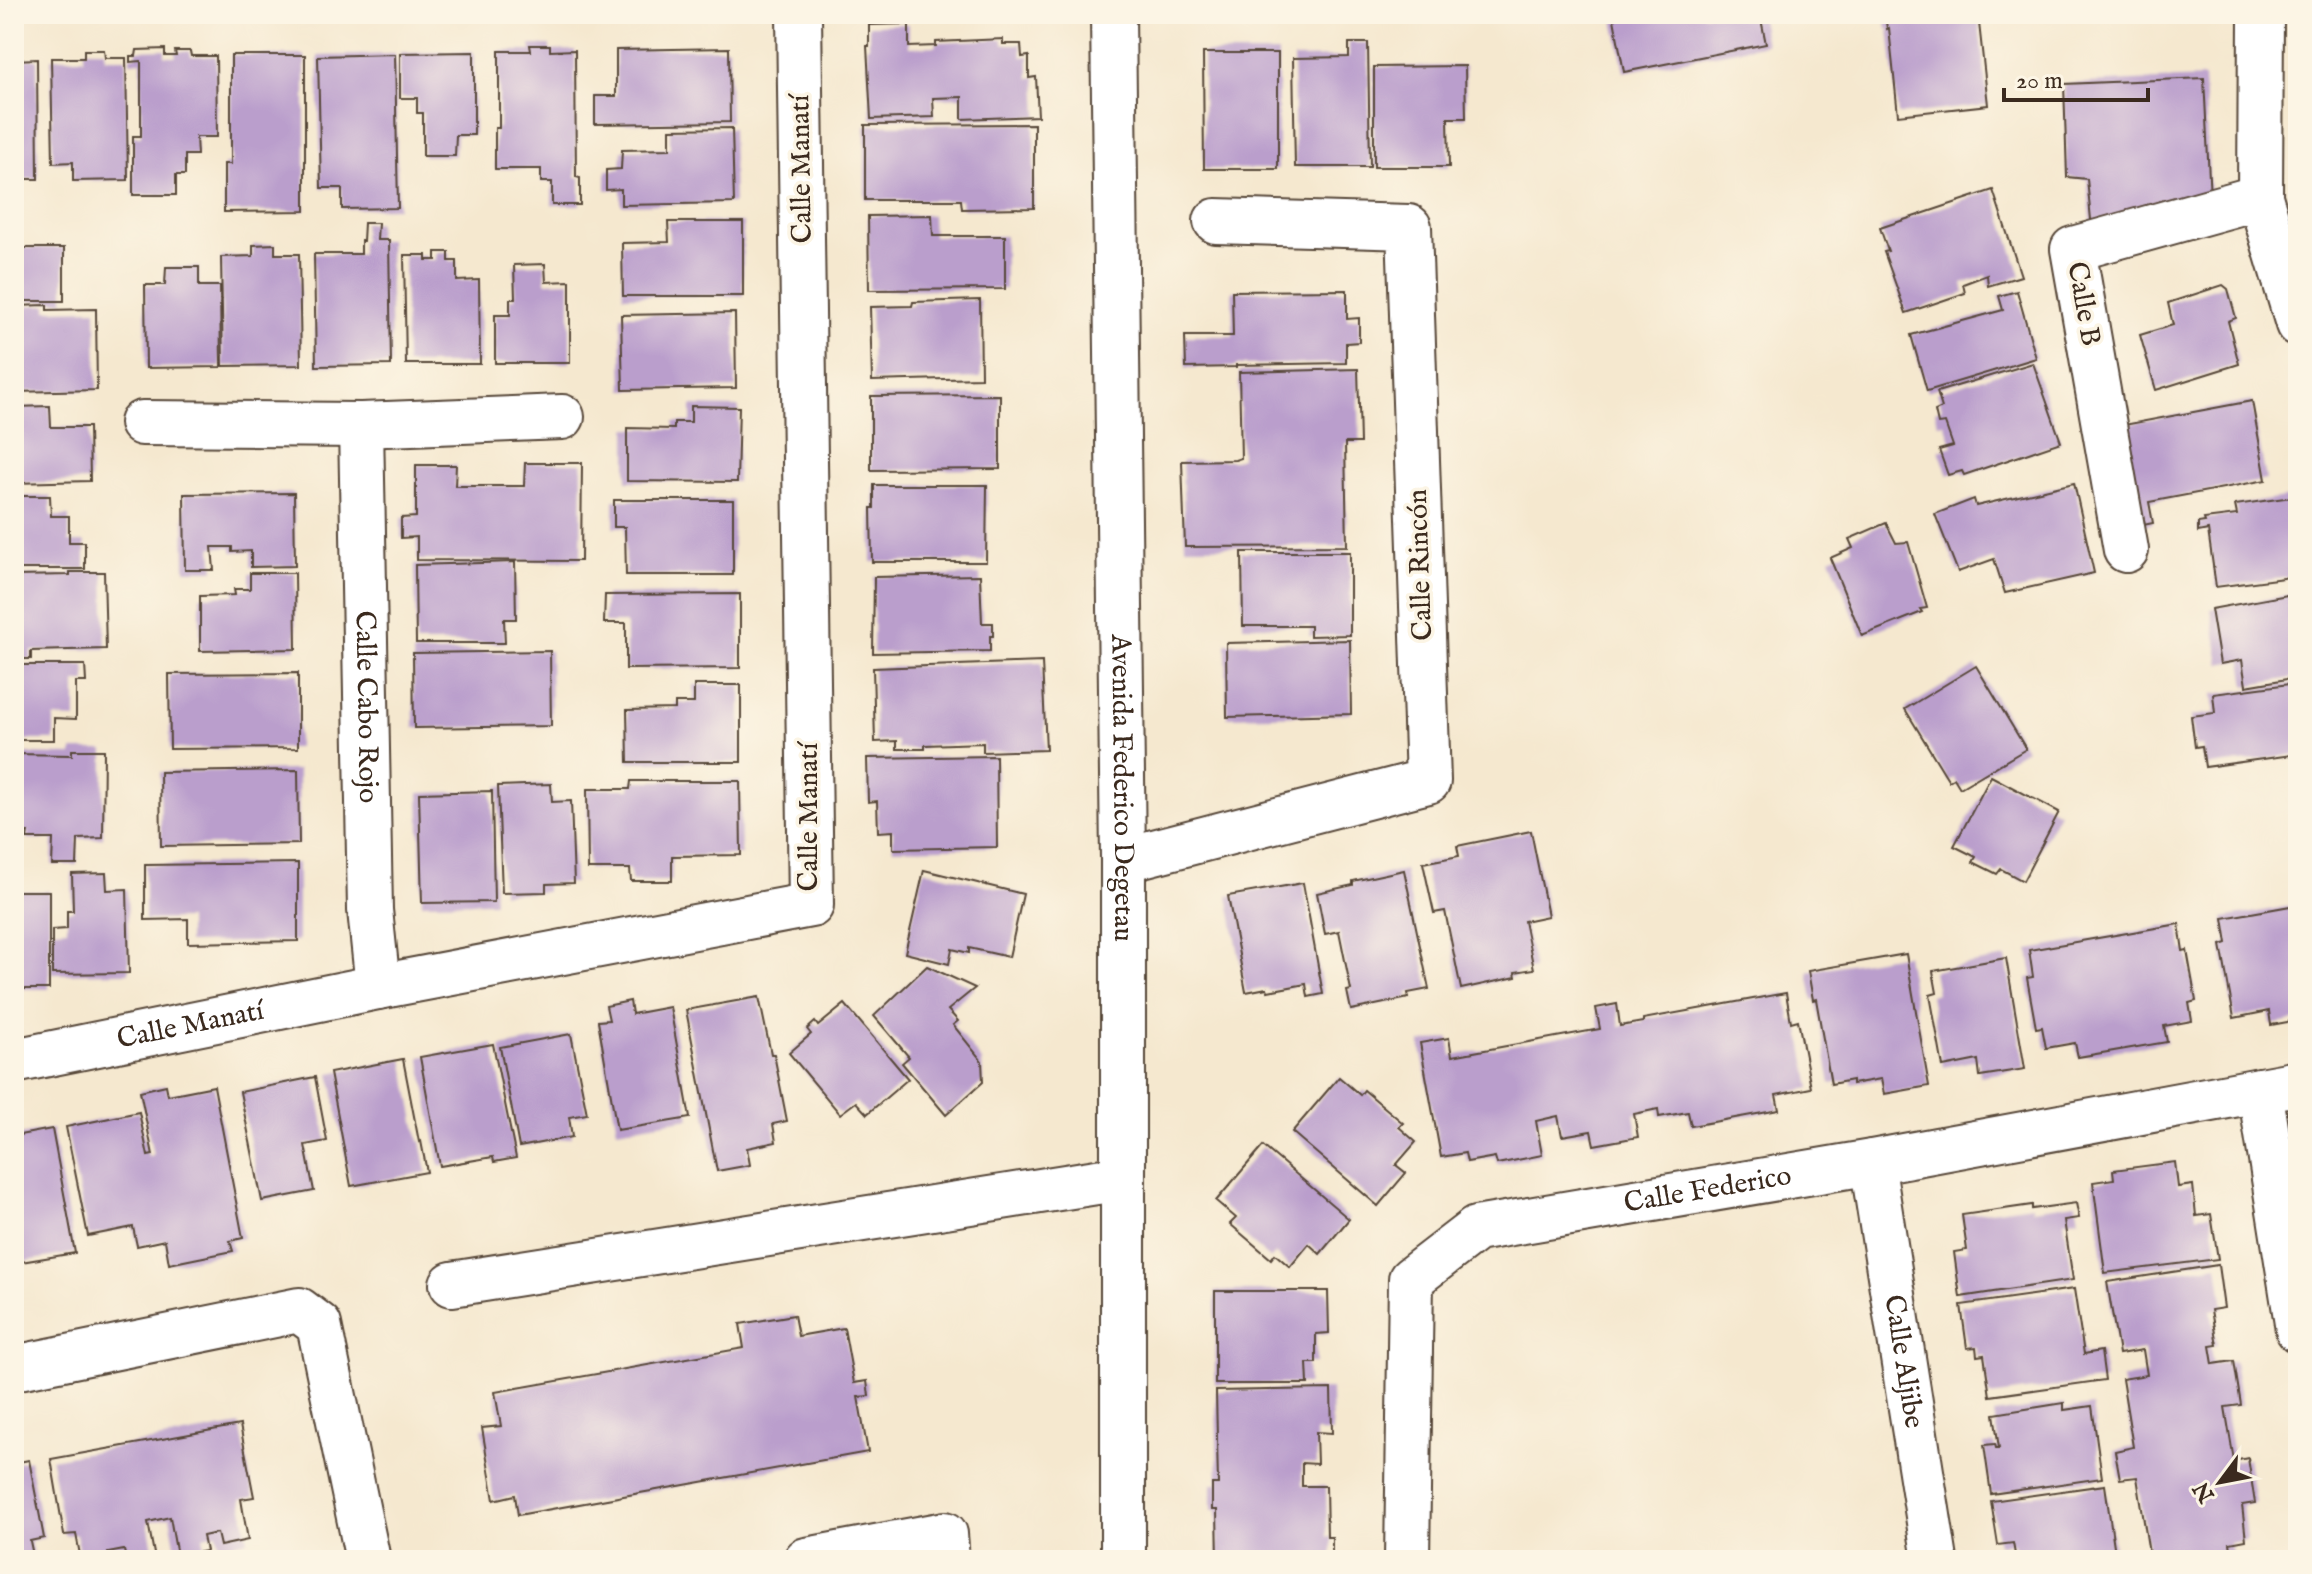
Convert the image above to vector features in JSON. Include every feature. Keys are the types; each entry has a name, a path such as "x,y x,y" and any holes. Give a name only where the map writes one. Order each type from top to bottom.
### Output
{"street":[{"name":"Calle Manatí","path":"14,1061 378,987 811,905 799,14"},
{"name":"Avenida Federico Degetau","path":"1113,14 1123,860 1123,1560"},
{"path":"2261,14 2260,197 2298,324"},
{"name":"Calle B","path":"2126,550 2073,249 2260,197"},
{"name":"Calle Rincón","path":"1123,860 1428,781 1409,227 1216,221"},
{"path":"142,423 361,425 562,417"},
{"name":"Calle Cabo Rojo","path":"361,425 370,910 378,987"},
{"path":"2279,1086 2298,1330"},
{"name":"Calle Federico","path":"1407,1560 1411,1279 1476,1229 1872,1162 2279,1086"},
{"name":"Calle Aljibe","path":"1872,1162 1935,1560"},
{"path":"452,1284 1122,1178"},
{"path":"14,1368 299,1310 319,1325 368,1560"},
{"path":"806,1560 945,1534 947,1560"}],"building":[{"path":"1613,14 1760,14 1766,44 1624,72"},
{"path":"1885,14 1978,14 1988,105 1898,115"},
{"path":"909,24 909,47 936,46 936,42 1003,39 1003,44 1021,44 1022,57 1029,56 1029,78 1036,77 1038,116 962,119 962,97 933,98 934,117 871,119 867,46 869,25"},
{"path":"1349,43 1368,43 1370,167 1295,167 1293,58 1349,57"},
{"path":"530,45 550,45 550,51 575,50 576,177 580,178 580,205 552,205 552,182 541,182 541,169 495,169 495,128 499,128 499,51 531,51"},
{"path":"729,48 730,122 595,124 595,96 616,96 616,50"},
{"path":"165,49 165,56 176,56 175,51 190,51 191,56 216,56 217,137 196,137 197,155 185,155 185,175 176,175 176,195 133,195 133,136 141,136 141,61 130,62 130,56 136,56 137,50"},
{"path":"84,50 104,50 105,58 126,58 128,180 73,181 73,162 53,163 51,58 84,58"},
{"path":"474,52 474,135 456,135 455,156 423,156 423,113 417,113 417,98 400,98 400,53"},
{"path":"1203,53 1278,53 1278,169 1204,169"},
{"path":"395,54 398,208 342,209 342,188 321,188 318,56"},
{"path":"231,55 305,55 305,211 224,212 224,164 231,164"},
{"path":"37,59 38,179 14,179 14,60"},
{"path":"1465,66 1466,118 1448,118 1449,167 1374,167 1374,67"},
{"path":"2204,78 2210,199 2092,230 2087,179 2067,177 2064,84"},
{"path":"1034,124 1034,208 962,209 961,200 865,200 865,125"},
{"path":"732,128 734,203 621,205 621,189 606,190 606,170 621,169 622,150 670,149 670,129"},
{"path":"1993,190 2021,276 1988,286 1987,275 1963,284 1965,293 1906,313 1884,252 1888,251 1880,228"},
{"path":"932,215 933,236 1005,236 1005,289 869,290 868,216"},
{"path":"668,222 743,222 743,296 623,296 622,243 669,242"},
{"path":"364,223 378,223 377,240 389,240 391,365 316,366 314,254 361,254"},
{"path":"275,244 275,254 299,254 301,365 223,366 221,257 253,256 253,245"},
{"path":"14,248 64,248 64,301 14,301"},
{"path":"436,252 449,252 449,261 457,261 457,281 479,280 480,364 406,364 404,255 426,255 426,260 436,260"},
{"path":"545,264 546,282 570,281 570,363 495,363 495,315 510,315 510,299 515,299 514,265"},
{"path":"166,267 199,267 199,286 220,286 221,367 146,368 145,285 165,285"},
{"path":"2223,285 2228,289 2236,318 2228,321 2239,364 2156,390 2140,335 2173,325 2168,303"},
{"path":"1347,290 1347,319 1359,318 1359,342 1346,343 1346,363 1186,368 1185,336 1233,336 1232,291"},
{"path":"2017,291 2036,358 1927,391 1911,335 2003,310 1999,296"},
{"path":"980,300 981,378 872,381 870,307"},
{"path":"47,305 47,310 96,309 97,390 14,392 14,306"},
{"path":"735,313 736,388 623,390 621,315"},
{"path":"2033,363 2061,442 1964,475 1962,471 1948,475 1939,450 1953,446 1945,423 1938,424 1935,411 1942,408 1937,392"},
{"path":"1358,369 1360,443 1345,443 1347,546 1185,547 1182,461 1241,458 1239,372"},
{"path":"1000,395 1000,469 871,470 871,396"},
{"path":"2252,401 2266,480 2149,502 2153,523 2129,528 2124,425"},
{"path":"50,406 51,427 89,427 90,481 14,483 14,407"},
{"path":"691,406 739,407 737,482 627,481 627,428 674,429 674,422 691,422"},
{"path":"525,463 582,463 581,561 417,560 417,537 401,538 401,518 416,517 416,465 456,465 455,486 524,486"},
{"path":"2074,483 2094,573 2005,593 1994,559 1958,572 1935,514 1974,499 1976,506"},
{"path":"874,485 987,485 986,562 872,562 871,508 874,508"},
{"path":"294,493 295,566 251,567 251,551 232,552 232,547 212,547 214,570 185,570 184,494"},
{"path":"14,496 50,496 51,516 69,516 69,542 85,542 85,569 14,569"},
{"path":"2298,496 2298,576 2216,587 2208,530 2198,532 2198,523 2205,522 2204,519 2237,515 2235,505"},
{"path":"614,500 733,500 733,575 626,575 625,527 614,527"},
{"path":"1886,523 1896,543 1908,542 1927,608 1862,636 1830,558 1853,548 1849,539"},
{"path":"1242,552 1350,552 1350,635 1310,636 1310,626 1243,626"},
{"path":"515,562 516,619 504,619 505,643 416,643 415,565"},
{"path":"70,572 104,572 106,649 31,651 31,659 18,659 18,651 14,651 14,576 70,575"},
{"path":"250,573 295,573 296,649 200,651 200,596 235,595 234,589 250,589"},
{"path":"980,575 982,623 993,623 990,651 873,653 874,577"},
{"path":"2298,593 2298,677 2246,686 2242,660 2220,664 2211,609"},
{"path":"740,594 740,668 626,669 626,623 604,623 605,595"},
{"path":"1350,640 1351,714 1227,717 1226,643"},
{"path":"550,651 551,726 414,728 413,653"},
{"path":"1042,662 1046,750 983,752 983,743 897,749 897,741 875,742 873,668"},
{"path":"14,665 85,665 86,682 76,682 76,719 54,718 54,740 14,740"},
{"path":"1976,666 2026,749 1960,788 1954,778 1949,781 1905,709"},
{"path":"298,673 298,748 170,749 169,674"},
{"path":"2297,683 2298,754 2205,767 2202,746 2195,747 2191,716 2215,713 2213,694"},
{"path":"694,685 741,685 741,762 628,762 627,710 675,709 675,703 694,703"},
{"path":"72,750 104,750 103,838 78,839 77,865 52,865 53,839 27,839 28,832 14,832 14,754 72,755"},
{"path":"996,756 997,847 893,849 893,831 878,832 877,801 868,802 867,758"},
{"path":"298,770 299,844 161,846 160,772"},
{"path":"1991,776 2059,812 2023,881 2001,869 1997,874 1973,862 1976,857 1954,846"},
{"path":"631,781 740,781 741,855 672,856 672,881 631,881 630,869 588,869 587,789 630,789"},
{"path":"551,784 552,802 571,801 574,883 546,884 546,892 502,893 498,786"},
{"path":"492,791 494,902 422,903 419,793"},
{"path":"1531,831 1548,916 1524,921 1534,969 1515,972 1516,977 1461,989 1445,911 1434,913 1423,863 1459,856 1457,846"},
{"path":"298,863 298,941 188,943 188,919 145,920 145,865"},
{"path":"924,870 1023,894 1009,957 969,948 969,953 952,949 949,964 905,953"},
{"path":"1404,870 1429,989 1408,993 1409,998 1351,1010 1347,991 1351,990 1339,931 1325,934 1317,893 1353,885 1353,881"},
{"path":"106,873 107,890 127,889 129,973 52,974 52,930 67,929 67,911 73,911 72,874"},
{"path":"1303,883 1323,994 1308,997 1306,984 1246,992 1228,896"},
{"path":"14,891 49,891 49,989 14,989"},
{"path":"2296,905 2298,1020 2271,1025 2269,1011 2234,1018 2221,945 2227,943 2223,918"},
{"path":"2179,924 2196,1001 2189,1003 2192,1021 2164,1026 2167,1042 2078,1057 2075,1043 2046,1048 2042,1027 2036,1028 2027,978 2033,977 2029,950"},
{"path":"1906,954 1929,1086 1884,1094 1881,1079 1831,1084 1808,971"},
{"path":"2006,958 2025,1069 1980,1076 1978,1060 1943,1067 1930,995 1937,993 1933,971"},
{"path":"927,966 975,988 948,1010 958,1021 953,1025 982,1061 983,1082 946,1115 902,1063 909,1057 874,1016"},
{"path":"1786,993 1791,1022 1798,1020 1811,1088 1776,1095 1779,1110 1691,1126 1688,1112 1659,1117 1658,1109 1634,1114 1638,1137 1594,1145 1591,1131 1562,1136 1558,1116 1536,1121 1542,1155 1497,1164 1495,1157 1467,1162 1465,1153 1441,1157 1420,1043 1449,1038 1452,1056 1600,1029 1596,1008 1617,1004 1620,1026"},
{"path":"759,997 787,1121 773,1124 776,1142 747,1148 750,1165 717,1171 686,1010"},
{"path":"630,1001 632,1014 670,1007 690,1118 617,1130 598,1021 609,1020 606,1006"},
{"path":"845,1004 908,1079 867,1114 856,1102 840,1114 789,1053 811,1034 807,1029 815,1022 818,1026"},
{"path":"571,1034 587,1114 569,1117 572,1137 519,1147 500,1047"},
{"path":"493,1044 516,1158 494,1162 493,1157 440,1166 420,1057"},
{"path":"403,1059 427,1172 351,1186 330,1073"},
{"path":"315,1077 327,1141 305,1145 314,1191 262,1201 240,1092"},
{"path":"1339,1077 1360,1095 1364,1090 1403,1123 1399,1127 1416,1142 1396,1165 1406,1173 1378,1206 1292,1132"},
{"path":"166,1085 168,1095 214,1086 243,1238 230,1241 233,1251 169,1264 165,1240 137,1246 133,1227 88,1236 66,1127 139,1112 148,1156 153,1155 140,1091"},
{"path":"52,1129 75,1253 21,1262 17,1241 14,1242 14,1136"},
{"path":"1263,1146 1349,1219 1320,1254 1309,1244 1290,1267 1275,1254 1271,1259 1230,1224 1236,1218 1216,1201"},
{"path":"2175,1162 2178,1187 2193,1185 2196,1216 2211,1214 2218,1259 2105,1273 2093,1182 2114,1179 2113,1170"},
{"path":"2076,1203 2079,1218 2064,1220 2073,1280 1960,1297 1954,1252 1967,1250 1962,1215 2032,1205 2032,1209"},
{"path":"2218,1265 2224,1308 2211,1310 2217,1345 2210,1346 2213,1364 2234,1361 2241,1405 2225,1407 2234,1461 2248,1458 2255,1503 2242,1505 2246,1540 2230,1543 2232,1554 2195,1560 2150,1560 2137,1477 2120,1479 2115,1451 2133,1447 2122,1379 2147,1375 2143,1350 2119,1354 2107,1282"},
{"path":"2074,1289 2084,1354 2101,1351 2105,1380 1990,1396 1984,1355 1977,1356 1976,1347 1967,1348 1961,1305"},
{"path":"1215,1291 1328,1291 1329,1333 1316,1334 1316,1363 1307,1363 1308,1384 1215,1384"},
{"path":"794,1315 798,1336 844,1328 854,1383 867,1381 869,1396 858,1397 868,1452 518,1515 515,1495 494,1500 482,1428 501,1426 495,1392 744,1348 740,1324"},
{"path":"1331,1389 1332,1433 1316,1432 1317,1464 1302,1463 1302,1486 1326,1486 1327,1537 1332,1537 1332,1560 1218,1560 1217,1510 1212,1510 1212,1484 1218,1484 1216,1391"},
{"path":"2064,1403 2064,1410 2092,1406 2102,1478 1991,1494 1984,1445 1995,1444 1999,1448 1994,1414"},
{"path":"240,1425 254,1497 241,1499 248,1540 220,1546 217,1533 203,1536 206,1551 177,1556 170,1517 148,1522 155,1559 126,1560 124,1550 108,1553 109,1560 81,1560 76,1534 64,1535 51,1459"},
{"path":"29,1460 44,1538 30,1541 34,1560 14,1560 14,1463"},
{"path":"2105,1485 2116,1560 2016,1560 2013,1543 1998,1545 1991,1501"}]}
